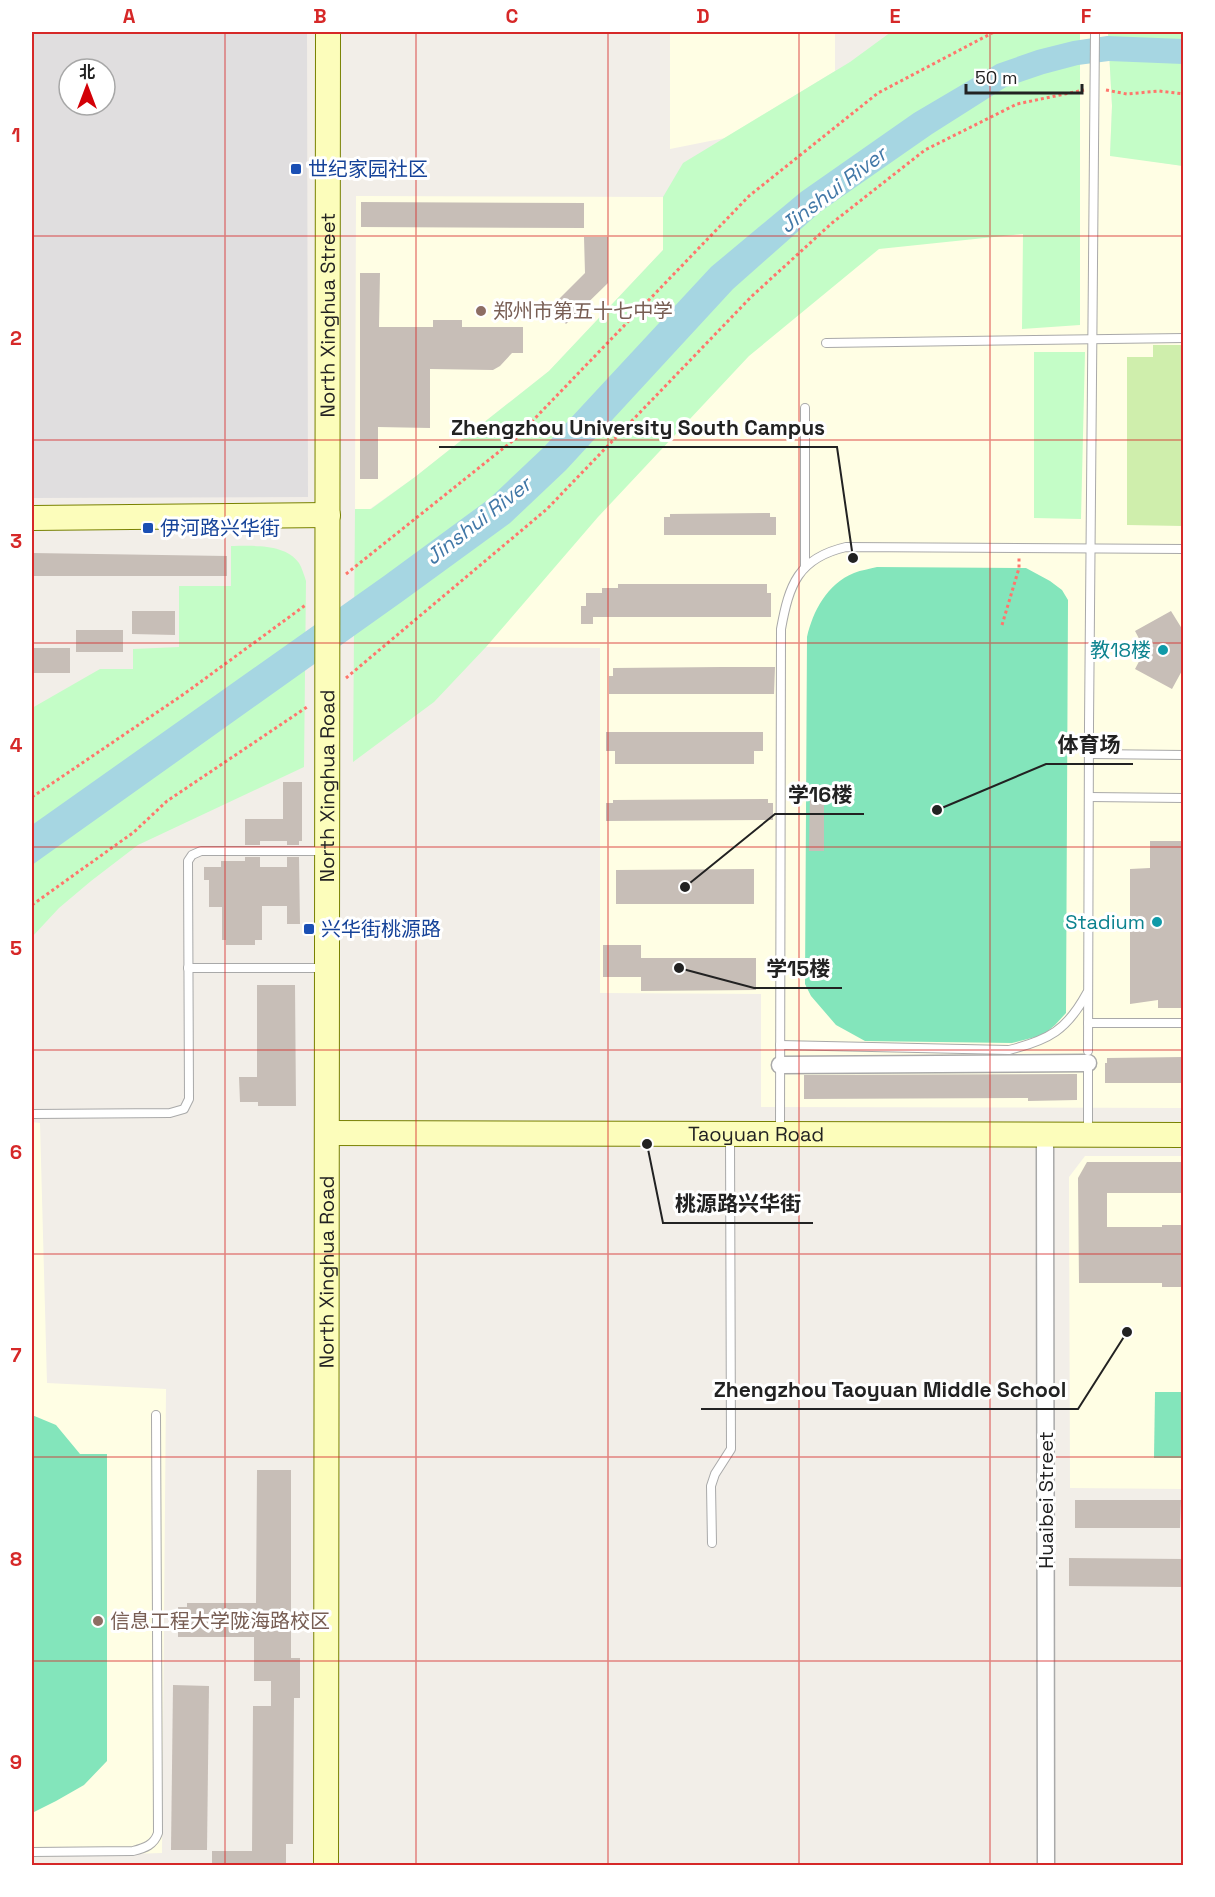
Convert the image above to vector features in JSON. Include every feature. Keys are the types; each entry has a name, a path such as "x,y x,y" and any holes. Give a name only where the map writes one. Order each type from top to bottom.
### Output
{"street":[{"name":"North Xinghua Street","path":"328,32 328,593"},
{"path":"32,518 328,515"},
{"name":"North Xinghua Road","path":"326,1866 328,593"},
{"path":"780,1065 1088,1058"},
{"name":"Taoyuan Road","path":"327,1132 1184,1135"},
{"name":"Huaibei Street","path":"1045,1135 1046,1866"}],"lane":[{"path":"1088,1135 1095,32"},
{"path":"826,343 1184,338"},
{"path":"805,408 805,566"},
{"path":"780,1134 781,629 786,599 796,578 805,566 817,558 846,547 1184,549"},
{"path":"1089,754 1184,754"},
{"path":"1089,797 1184,798"},
{"path":"32,1114 170,1113 184,1109 189,1099 188,861 192,855 201,851 328,851"},
{"path":"188,968 328,968"},
{"path":"780,1045 1009,1050 1035,1043 1057,1032 1079,1008 1088,992"},
{"path":"1088,1023 1184,1023"},
{"path":"712,1543 711,1486 715,1474 732,1449 730,1134"},
{"path":"32,1852 133,1851 148,1847 156,1839 158,1833 156,1415"}],"path":[{"path":"32,797 328,593 515,439 749,196 878,93 994,32"},
{"path":"32,905 134,832 166,801 328,686 547,509 752,296 832,223 925,150 1017,104 1095,88 1127,94 1159,91 1184,94"},
{"path":"1002,625 1019,568 1019,548"}],"shaded area":[{"path":"32,32 307,32 308,497 32,498"},
{"path":"670,32 835,32 835,71 725,138 670,149"},
{"path":"1077,32 1108,32 1112,106 1110,155 1183,166 1183,1108 761,1107 761,994 600,993 600,648 486,647 489,595"},
{"name":"郑州市第五十七中学","path":"356,196 663,197 663,250 549,371 415,477 370,509 355,509"},
{"name":"信息工程大学陇海路校区","path":"32,1122 40,1123 47,1383 166,1389 162,1853 32,1857"},
{"path":"1085,1156 1183,1156 1183,1489 1070,1488 1069,1177"}],"green space":[{"path":"891,32 1080,32 1080,325 1022,329 1023,234 879,249 749,356 598,517 486,647 434,702 353,762 355,509 371,509 549,371 663,250 663,197 683,163 850,62"},
{"path":"1108,32 1183,32 1183,166 1110,156 1112,106"},
{"path":"1153,345 1183,345 1183,526 1127,525 1127,357 1153,357"},
{"path":"1034,352 1085,352 1081,519 1034,518"},
{"path":"231,546 268,547 285,552 299,563 306,581 304,767 138,845 59,908 32,937 32,708 100,669 133,669 133,649 179,647 179,586 231,586"},
{"path":"877,567 1026,568 1062,590 1068,600 1066,1013 1043,1035 1012,1043 865,1041 836,1025 811,996 805,984 807,637 817,608 836,584 854,573"},
{"path":"1155,1392 1183,1392 1183,1458 1154,1458"},
{"path":"32,1415 56,1425 80,1454 107,1454 107,1761 84,1785 32,1813"}],"water":[{"name":"Jinshui River","path":"1107,36 1183,39 1183,64 1109,61 1078,65 1044,74 1006,87 932,134 820,212 733,289 566,470 510,523 32,865 32,825 489,499 543,448 711,267 801,192 914,113 997,64 1037,50"}],"building":[{"path":"361,202 584,203 584,228 361,227"},
{"path":"584,237 608,237 608,283 566,324 550,308 585,273"},
{"path":"360,273 380,273 379,327 433,327 433,320 462,320 462,327 523,327 523,353 512,353 493,370 430,369 430,428 378,427 378,479 360,479"},
{"path":"770,513 770,517 776,517 776,535 664,535 664,517 670,517 670,514"},
{"path":"32,553 227,556 227,576 32,576"},
{"path":"618,584 767,584 767,593 771,593 771,617 593,617 593,624 581,624 581,606 586,606 586,593 602,593 602,588 618,588"},
{"path":"132,611 175,611 175,635 132,634"},
{"name":"教18楼","path":"1171,611 1184,632 1184,667 1172,689 1135,669 1143,654 1143,646 1135,631"},
{"path":"76,630 123,630 123,652 76,652"},
{"path":"32,648 70,648 70,673 32,673"},
{"path":"775,667 774,694 609,694 609,676 613,676 613,668"},
{"path":"606,732 763,732 763,751 754,751 754,764 615,764 615,751 606,751"},
{"path":"283,782 302,782 302,841 299,841 299,845 287,845 287,841 260,841 260,845 245,845 245,819 283,819"},
{"path":"810,788 824,788 824,851 809,851"},
{"path":"768,799 768,803 773,803 773,820 606,821 606,803 613,803 613,800"},
{"name":"Stadium","path":"1150,841 1184,841 1184,1008 1158,1008 1158,1000 1130,1004 1130,869 1150,868"},
{"path":"245,857 260,857 260,867 287,867 287,857 299,857 300,924 287,924 287,906 262,906 262,940 255,940 255,945 226,945 226,940 222,940 222,907 209,907 209,880 204,880 204,867 221,867 221,861 245,861"},
{"path":"754,869 754,904 616,904 616,870"},
{"path":"603,945 641,945 641,958 756,958 756,990 641,991 641,977 603,977"},
{"path":"257,985 295,985 296,1106 258,1106 258,1102 240,1102 239,1077 257,1077"},
{"path":"1184,1057 1184,1083 1105,1083 1107,1058"},
{"path":"1077,1074 1077,1100 1028,1101 1028,1098 804,1099 804,1075"},
{"path":"1087,1162 1184,1162 1184,1193 1107,1193 1107,1227 1182,1225 1182,1287 1162,1287 1162,1283 1079,1283 1078,1178"},
{"path":"257,1470 291,1470 291,1658 300,1658 300,1698 294,1698 293,1844 286,1844 286,1866 212,1866 212,1851 252,1851 253,1706 271,1706 271,1681 254,1681 254,1637 178,1637 178,1607 187,1607 187,1603 256,1603"},
{"path":"1075,1500 1181,1500 1180,1528 1075,1528"},
{"path":"1069,1558 1184,1559 1184,1587 1069,1586"},
{"path":"173,1685 209,1686 207,1850 171,1850"}],"place":[{"name":"世纪家园社区","path":"296,169"},
{"name":"郑州市第五十七中学","path":"481,311"},
{"name":"伊河路兴华街","path":"148,528"},
{"name":"Zhengzhou University South Campus","path":"853,558"},
{"name":"教18楼","path":"1163,650"},
{"name":"体育场","path":"937,810"},
{"name":"学16楼","path":"685,887"},
{"name":"Stadium","path":"1157,922"},
{"name":"兴华街桃源路","path":"309,929"},
{"name":"学15楼","path":"679,968"},
{"name":"桃源路兴华街","path":"647,1144"},
{"name":"Zhengzhou Taoyuan Middle School","path":"1127,1332"},
{"name":"信息工程大学陇海路校区","path":"98,1621"}]}
